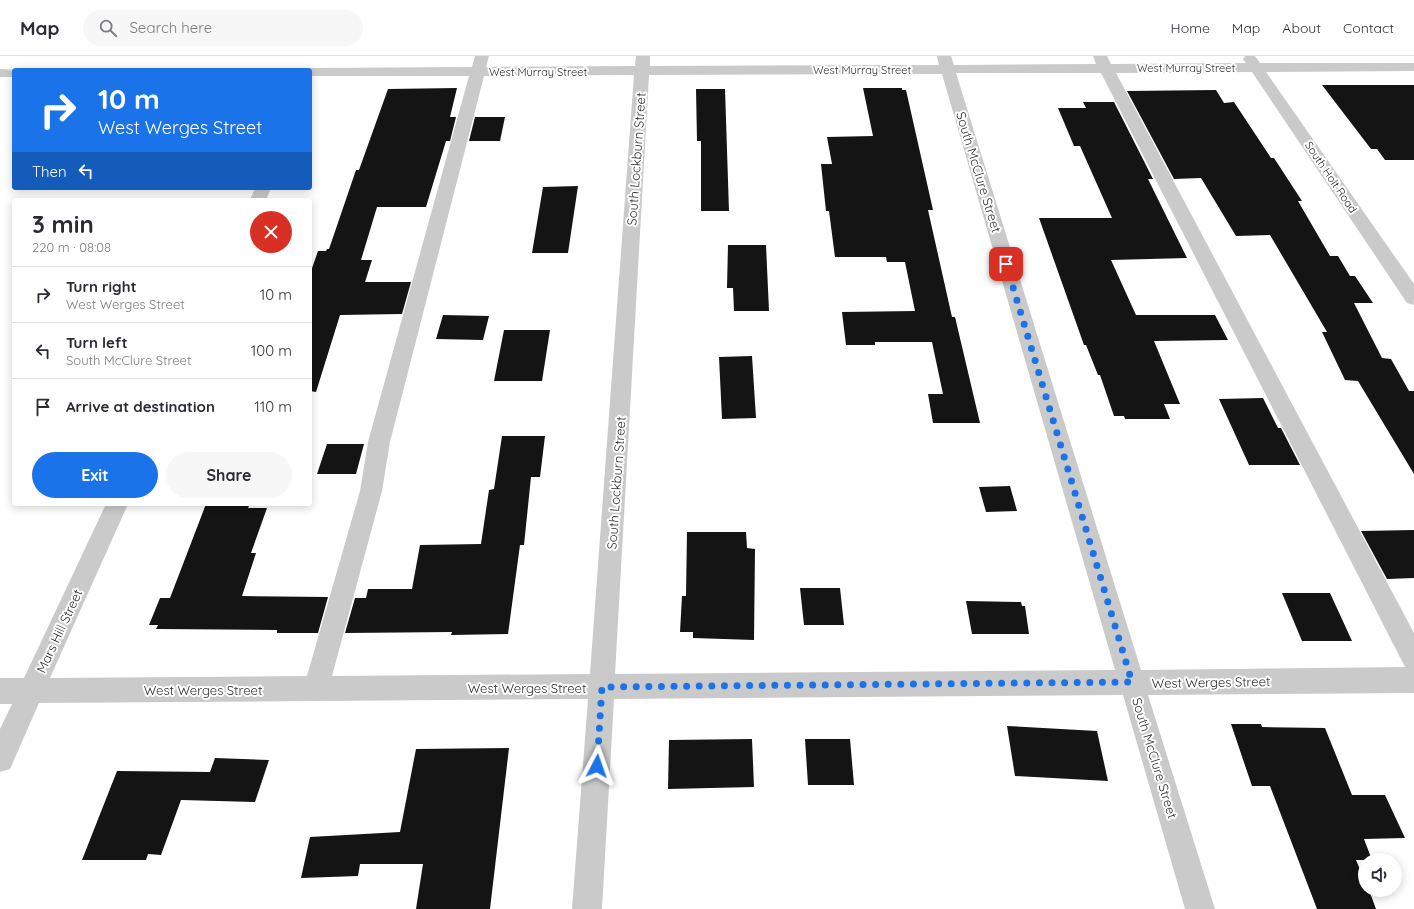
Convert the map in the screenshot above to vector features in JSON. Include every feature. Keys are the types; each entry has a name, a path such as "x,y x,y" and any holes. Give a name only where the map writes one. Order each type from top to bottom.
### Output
{"street":[{"path":"313,72 324,56"},
{"path":"1103,62 1414,658"},
{"name":"West Murray Street","path":"313,72 480,64 1252,62 1414,67"},
{"name":"South Holt Road","path":"1252,62 1414,298"},
{"name":"South McClure Street","path":"946,63 1200,909"},
{"path":"316,689 371,491 379,442 480,64"},
{"name":"South Lockburn Street","path":"587,909 642,64"},
{"path":"0,73 12,73"},
{"name":"Mars Hill Street","path":"0,759 117,506"},
{"name":"West Werges Street","path":"0,691 1414,680"}],"building":[{"path":"1322,85 1414,85 1414,160 1385,160 1377,149 1371,149"},
{"path":"457,88 450,117 456,117 450,141 446,141 426,207 377,207 361,260 372,260 365,282 411,282 402,314 340,315 316,392 312,391 312,268 318,251 326,251 329,249 356,170 359,170 388,89"},
{"path":"863,88 902,88 902,90 906,90 933,210 928,210 952,317 955,317 980,423 933,423 928,394 943,394 932,342 875,342 875,345 846,345 842,312 915,311 905,262 887,262 886,257 835,257 829,211 826,211 821,164 832,164 827,137 873,136"},
{"path":"696,89 725,89 729,211 701,211 701,141 697,141"},
{"path":"1216,90 1224,103 1234,102 1271,158 1274,158 1302,201 1298,201 1330,256 1338,256 1350,276 1355,276 1373,303 1354,303 1382,358 1391,359 1409,391 1414,391 1414,474 1358,381 1345,380 1322,332 1327,332 1270,235 1236,236 1201,178 1174,179 1127,91"},
{"path":"1083,102 1114,102 1153,179 1148,179 1187,258 1111,260 1136,315 1215,315 1228,340 1154,341 1180,404 1164,404 1170,419 1125,419 1124,416 1114,416 1100,375 1098,375 1086,345 1084,345 1039,218 1112,218 1080,146 1074,146 1058,108 1086,108"},
{"path":"475,117 505,117 500,141 469,141"},
{"path":"578,186 568,253 532,253 543,187"},
{"path":"728,245 766,245 769,311 734,311 733,288 727,288"},
{"path":"443,315 489,316 483,340 436,339"},
{"path":"504,330 550,330 542,381 494,381"},
{"path":"752,356 756,418 722,419 719,357"},
{"path":"1263,398 1278,428 1281,428 1300,465 1249,465 1219,399"},
{"path":"502,436 545,436 540,477 531,477 524,545 520,545 508,634 451,635 452,632 345,633 355,598 366,598 368,589 412,589 420,545 481,544 489,490 494,489"},
{"path":"327,444 364,444 356,474 317,474"},
{"path":"1010,486 1017,511 986,512 979,487"},
{"path":"205,506 249,506 248,508 267,508 251,553 256,553 242,596 328,597 318,633 277,633 277,630 156,629 158,625 149,625 160,598 170,598"},
{"path":"1414,530 1414,578 1387,579 1361,531"},
{"path":"687,532 746,532 747,548 755,549 754,640 693,638 693,632 680,632 682,596 686,596"},
{"path":"800,588 840,588 844,625 804,625"},
{"path":"1282,593 1330,593 1352,641 1302,641"},
{"path":"966,601 1021,602 1022,606 1025,606 1029,634 972,634"},
{"path":"1231,724 1261,724 1262,727 1325,728 1352,795 1385,795 1405,838 1364,839 1369,853 1358,853 1358,860 1356,860 1358,865 1358,897 1372,897 1376,909 1317,909 1270,786 1252,786"},
{"path":"1007,726 1097,731 1108,781 1015,776"},
{"path":"752,739 754,787 668,789 669,740"},
{"path":"805,739 850,739 854,785 808,785"},
{"path":"509,748 490,909 416,909 423,864 360,864 358,876 301,878 310,837 400,832 416,749"},
{"path":"215,758 269,760 255,802 181,800 161,855 148,854 146,860 82,860 117,771 210,772"}],"route":[{"path":"597,766 602,687 1132,682 1006,264"}]}
